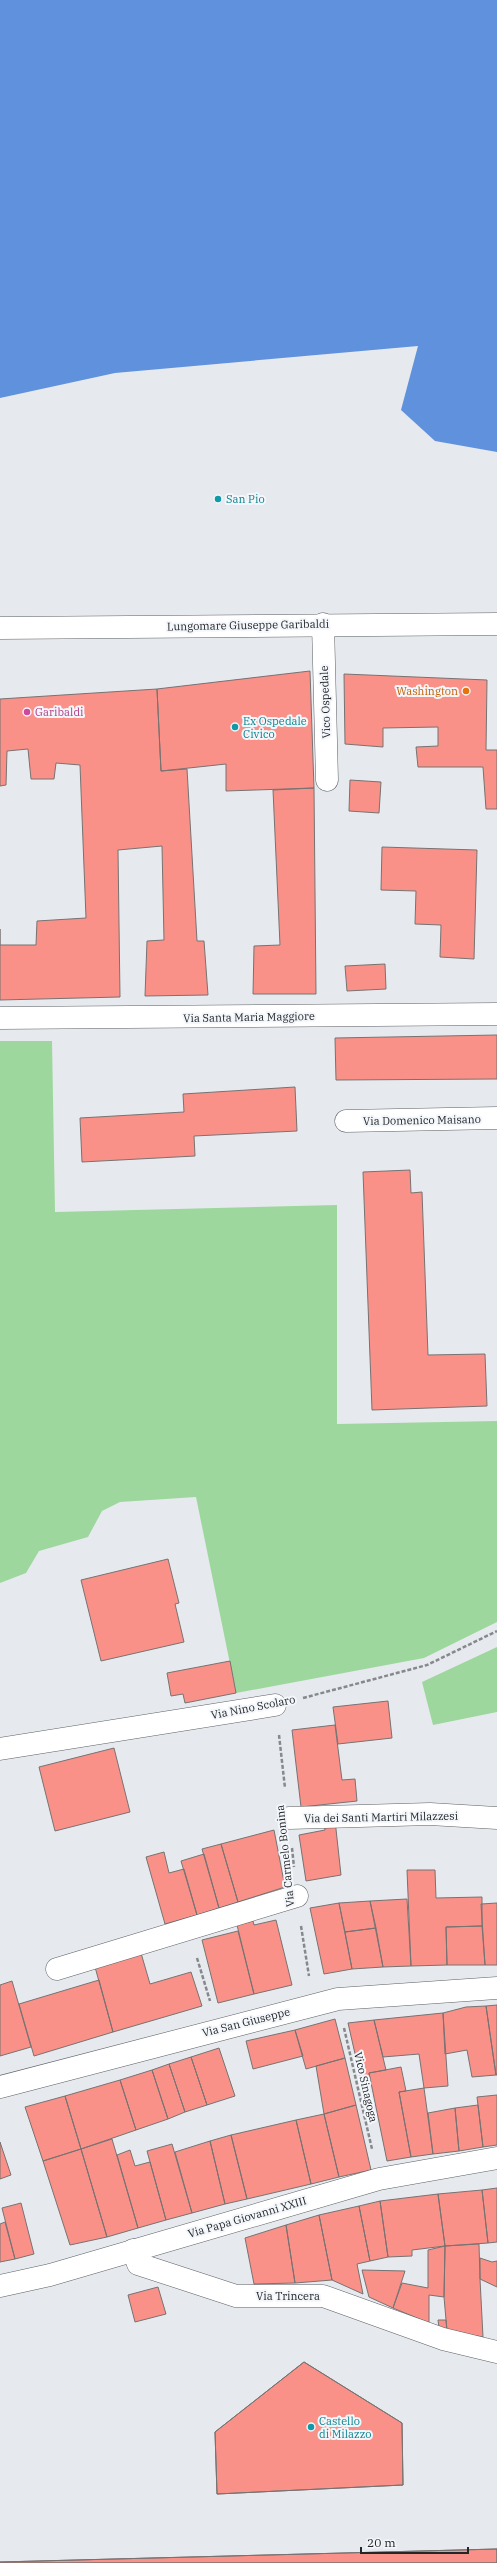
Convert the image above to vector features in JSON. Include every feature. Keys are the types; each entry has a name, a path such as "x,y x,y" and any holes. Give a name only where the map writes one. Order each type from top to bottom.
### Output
{"street":[{"name":"Lungomare Giuseppe Garibaldi","path":"0,628 323,624 497,624"},
{"name":"Vico Ospedale","path":"323,624 327,780"},
{"name":"Via Santa Maria Maggiore","path":"0,1018 497,1014"},
{"name":"Via Domenico Maisano","path":"346,1121 497,1118"},
{"name":"Via Nino Scolaro","path":"0,1749 275,1705"},
{"name":"Via dei Santi Martiri Milazzesi","path":"289,1818 430,1814 497,1818"},
{"path":"57,1970 297,1896"},
{"name":"Via San Giuseppe","path":"0,2087 218,2028 338,1999 497,1988"},
{"name":"Via Papa Giovanni XXIII","path":"0,2286 50,2275 379,2179 497,2158"},
{"name":"Via Trincera","path":"132,2250 138,2264 236,2296 323,2296 443,2339 497,2352"}],"path":[{"name":"Via Nino Scolaro","path":"275,1705 427,1665 497,1631"},
{"name":"Via Carmelo Bonina","path":"275,1705 297,1896 313,2004"},
{"path":"188,1929 218,2028"},
{"name":"Vico Sinagoga","path":"338,1999 379,2179"}],"green space":[{"path":"0,1041 52,1041 55,1212 337,1205 337,1424 497,1421 497,1622 424,1658 236,1693 196,1497 120,1502 102,1511 88,1537 39,1551 26,1573 0,1583"},
{"path":"497,1647 497,1712 433,1725 422,1682"}],"water":[{"path":"0,0 497,0 497,452 435,441 401,410 418,346 115,373 0,398"}],"building":[{"name":"Ex Ospedale Civico","path":"310,671 314,788 226,791 226,764 161,771 157,689"},
{"path":"344,674 487,680 486,750 497,750 497,809 486,809 483,767 418,767 416,747 438,746 438,727 383,728 383,747 345,744"},
{"path":"157,689 161,771 187,769 197,941 204,941 208,995 145,996 147,941 164,940 162,846 118,850 120,997 0,1000 0,945 36,945 37,921 86,918 80,765 56,763 54,779 31,779 28,749 7,751 6,785 0,786 0,699"},
{"path":"350,780 381,782 379,813 349,811"},
{"path":"314,788 316,994 253,994 254,946 280,945 273,790"},
{"path":"382,847 477,850 474,959 440,957 441,925 415,924 416,891 381,890"},
{"path":"385,964 386,989 347,991 345,966"},
{"path":"497,1035 497,1079 336,1080 335,1038"},
{"path":"295,1087 297,1131 194,1136 195,1156 82,1162 80,1118 184,1112 183,1094"},
{"path":"410,1170 411,1193 422,1192 428,1355 485,1354 487,1406 372,1410 363,1172"},
{"path":"168,1559 179,1603 175,1604 184,1642 101,1661 81,1580"},
{"path":"230,1661 236,1693 185,1703 183,1694 171,1696 167,1673"},
{"path":"388,1701 392,1738 338,1744 333,1707"},
{"path":"335,1725 342,1780 355,1779 357,1801 301,1807 292,1730"},
{"path":"114,1748 130,1812 55,1831 39,1767"},
{"path":"335,1820 341,1875 306,1881 299,1835 325,1830 324,1822"},
{"path":"274,1830 285,1887 238,1902 221,1844"},
{"path":"221,1844 238,1902 219,1908 202,1849"},
{"path":"164,1852 169,1873 184,1869 197,1915 165,1924 146,1857"},
{"path":"204,1854 219,1908 197,1915 181,1861"},
{"path":"407,1870 435,1870 436,1898 482,1897 482,1926 446,1927 447,1965 411,1966"},
{"path":"407,1899 411,1966 383,1967 370,1901"},
{"path":"370,1901 376,1928 345,1932 339,1903"},
{"path":"339,1903 352,1969 324,1974 310,1908"},
{"path":"497,1903 497,1965 485,1965 481,1904"},
{"path":"276,1920 292,1985 254,1994 237,1925 253,1921 254,1925"},
{"path":"482,1926 485,1965 447,1965 446,1927"},
{"path":"376,1928 383,1967 352,1969 345,1932"},
{"path":"238,1931 254,1994 218,2003 202,1940"},
{"path":"141,1953 150,1984 191,1972 202,2006 113,2032 95,1967"},
{"path":"99,1980 113,2032 34,2056 19,2004"},
{"path":"12,1981 31,2047 0,2056 0,1985"},
{"path":"497,2005 497,2075 496,2075 486,2006"},
{"path":"486,2006 496,2075 472,2077 467,2050 445,2054 443,2013 466,2007"},
{"path":"443,2013 448,2086 424,2088 419,2054 383,2057 374,2020"},
{"path":"335,2019 345,2058 306,2069 295,2030"},
{"path":"374,2020 386,2070 369,2073 370,2078 361,2080 348,2023"},
{"path":"295,2030 303,2056 253,2069 246,2041"},
{"path":"219,2048 235,2096 207,2105 191,2057"},
{"path":"191,2057 207,2105 185,2112 169,2064"},
{"path":"345,2058 356,2105 324,2114 316,2066"},
{"path":"169,2064 185,2112 168,2119 152,2070"},
{"path":"401,2067 406,2091 399,2092 411,2157 387,2161 369,2073"},
{"path":"152,2070 168,2119 136,2130 120,2080"},
{"path":"120,2080 136,2130 81,2149 65,2096"},
{"path":"424,2088 433,2154 411,2157 399,2092"},
{"path":"497,2095 497,2145 483,2147 477,2097"},
{"path":"65,2096 81,2149 43,2161 25,2107"},
{"path":"356,2105 371,2170 339,2177 324,2114"},
{"path":"478,2105 483,2147 459,2151 455,2108"},
{"path":"455,2108 459,2151 433,2154 428,2113"},
{"path":"324,2114 339,2177 311,2184 296,2120"},
{"path":"296,2120 311,2184 247,2199 231,2135"},
{"path":"231,2135 247,2199 225,2204 210,2141"},
{"path":"112,2139 138,2228 107,2237 81,2149"},
{"path":"210,2141 225,2204 192,2213 175,2152"},
{"path":"0,2142 11,2175 0,2179"},
{"path":"172,2144 192,2213 166,2220 147,2151"},
{"path":"81,2149 107,2237 70,2245 43,2161"},
{"path":"130,2150 135,2166 150,2162 166,2220 138,2228 117,2155"},
{"path":"497,2188 497,2242 488,2243 482,2190"},
{"path":"482,2190 488,2243 445,2246 438,2194"},
{"path":"438,2194 445,2246 412,2250 412,2256 388,2257 380,2201"},
{"path":"380,2201 388,2257 370,2261 359,2206"},
{"path":"21,2203 34,2254 15,2259 2,2208"},
{"path":"359,2206 370,2261 357,2264 363,2294 332,2280 319,2215"},
{"path":"319,2215 332,2280 295,2283 286,2225"},
{"path":"5,2222 15,2259 0,2262 0,2224"},
{"path":"286,2225 295,2283 254,2284 245,2238"},
{"path":"479,2244 483,2337 447,2331 444,2297 445,2246"},
{"path":"445,2246 444,2297 429,2295 429,2323 393,2308 402,2283 428,2288 428,2250"},
{"path":"480,2258 492,2262 497,2261 497,2287 480,2279"},
{"path":"362,2270 405,2271 393,2308 369,2297"},
{"path":"158,2287 166,2314 135,2322 128,2295"},
{"path":"438,2320 446,2320 447,2331 439,2328"},
{"name":"Castello di Milazzo","path":"304,2362 402,2423 403,2485 217,2494 215,2432"},
{"name":"Castello di Milazzo","path":"304,2362 402,2423 403,2485 217,2494 215,2432"},
{"path":"497,2549 497,2563 0,2563 0,2562"},
{"path":"497,2549 497,2563 0,2563 0,2562"}],"place":[{"name":"San Pio","path":"218,499"},
{"name":"Washington","path":"466,691"},
{"name":"Garibaldi","path":"27,712"},
{"name":"Ex Ospedale Civico","path":"235,727"},
{"name":"Castello di Milazzo","path":"311,2427"}]}
